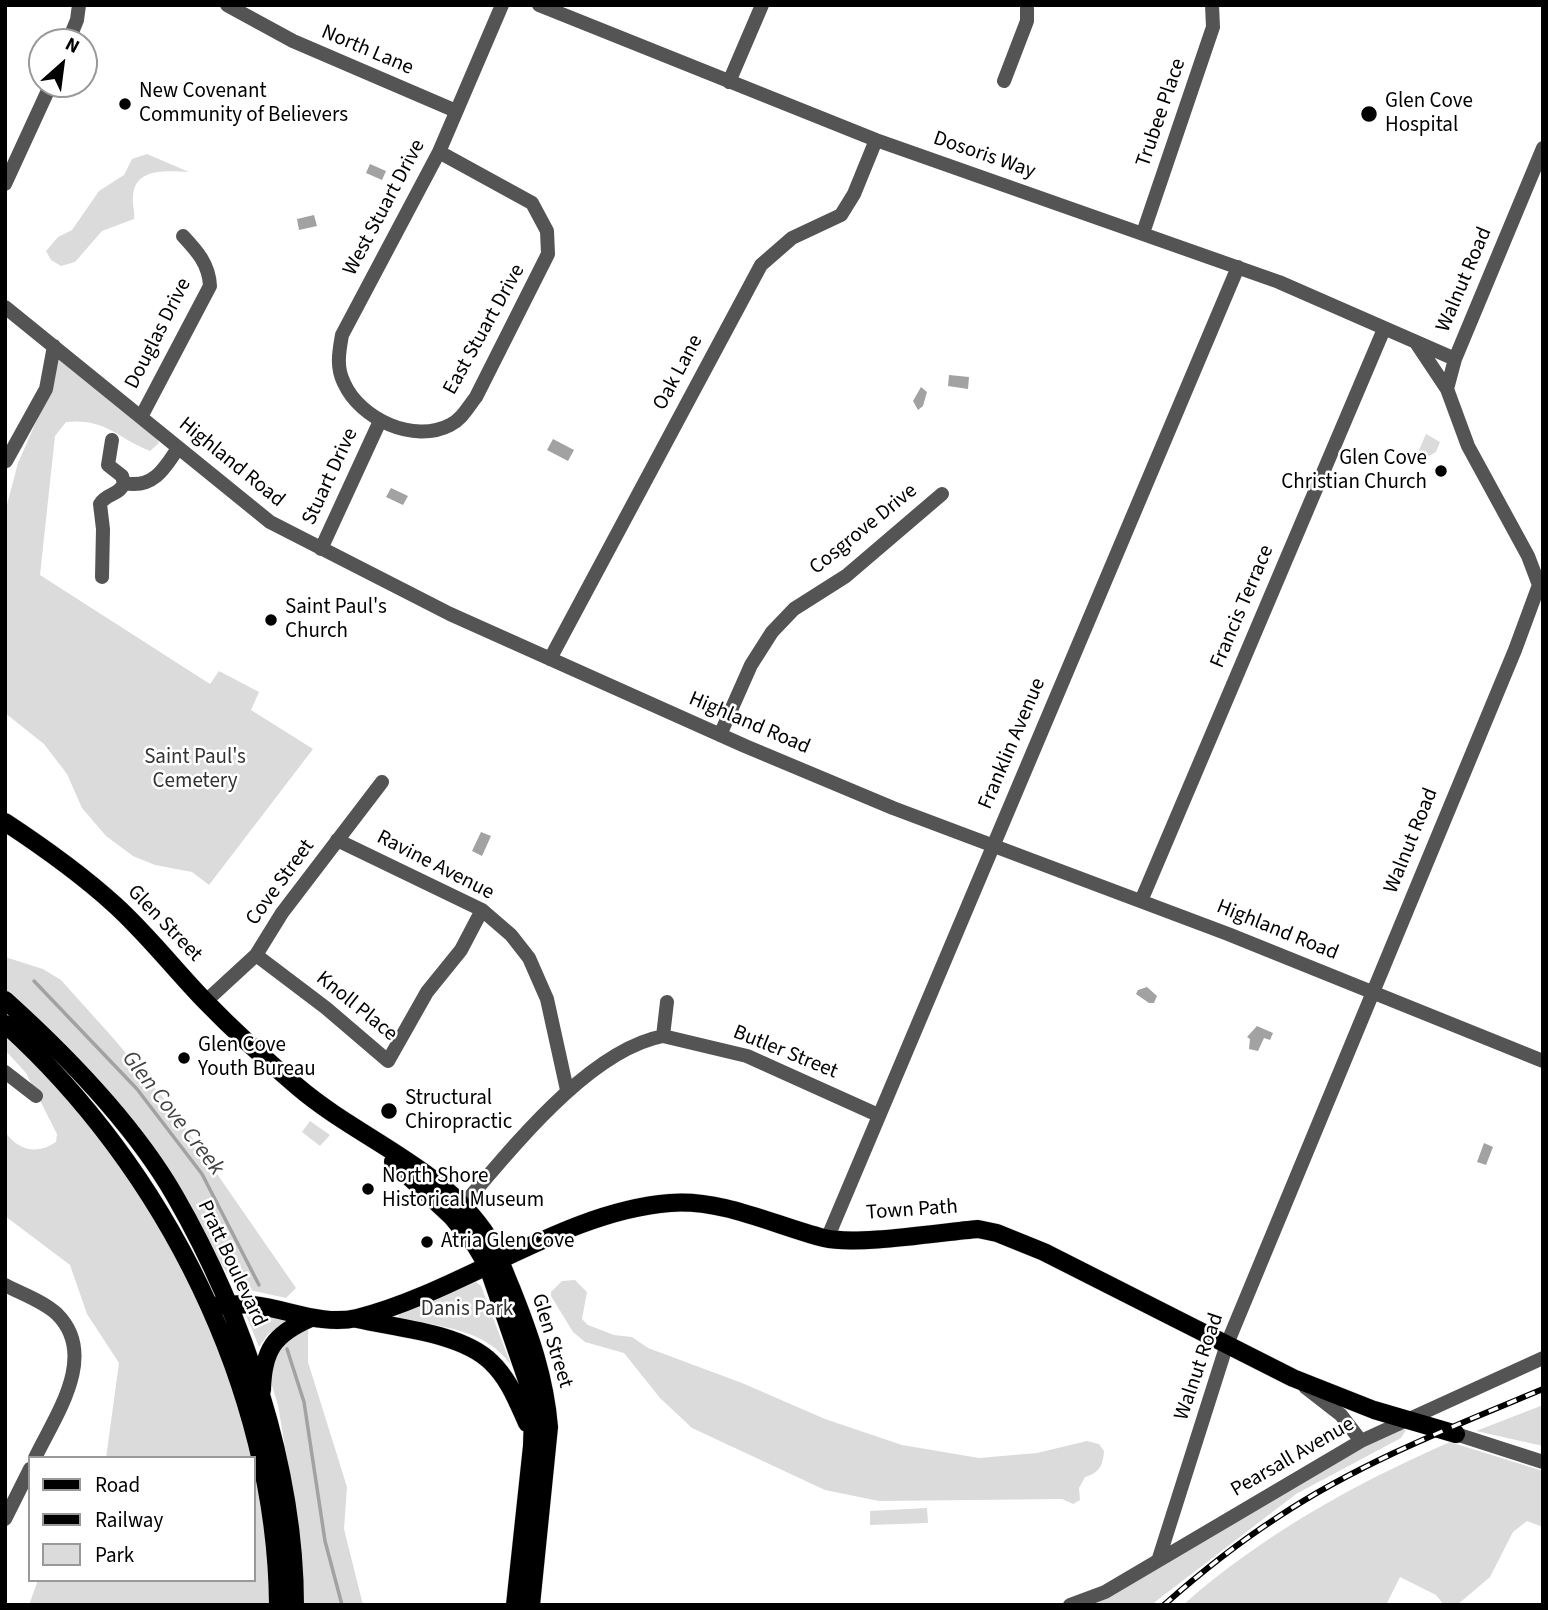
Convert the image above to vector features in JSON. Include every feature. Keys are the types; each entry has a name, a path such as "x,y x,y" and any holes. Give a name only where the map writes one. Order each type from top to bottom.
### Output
{"main road":[{"name":"Glen Street","path":"5,822 55,856 116,905 206,1002 301,1090 380,1146 457,1212 475,1245 494,1264 549,1427 535,1488 516,1605"},
{"name":"Pratt Boulevard","path":"5,1000 48,1039 128,1131 174,1195 230,1305 262,1400 281,1478 295,1605"},
{"name":"Pratt Boulevard","path":"5,1024 68,1086 113,1142 157,1204 211,1306 245,1405 263,1481 278,1605"},
{"name":"Town Path","path":"354,1318 494,1264 584,1225 641,1208 670,1203 700,1203 730,1208 827,1239 978,1229 996,1232 1044,1252 1293,1378 1406,1420 1451,1433"},
{"name":"Town Path","path":"211,1306 251,1304 311,1318 354,1318 453,1341 477,1350 502,1375 533,1429"},
{"path":"262,1400 265,1356 279,1336 311,1318"},
{"path":"502,1375 537,1389"},
{"name":"Glen Street","path":"531,1605 535,1488 533,1429 537,1389"}],"street":[{"path":"78,13 87,5"},
{"name":"North Lane","path":"227,5 293,41 456,111"},
{"name":"West Stuart Drive","path":"380,421 344,384 337,359 342,335 439,152 502,5"},
{"name":"Dosoris Way","path":"540,5 876,140 1238,267 1455,359"},
{"path":"729,82 762,5"},
{"path":"1004,81 1027,21 1027,5"},
{"name":"Trubee Place","path":"1143,233 1213,27 1212,5"},
{"path":"5,184 45,98"},
{"name":"Oak Lane","path":"550,659 761,265 792,238 841,215 876,140"},
{"name":"Walnut Road","path":"1159,1558 1227,1344 1541,586 1528,556 1468,446 1447,390 1455,359 1543,148"},
{"name":"East Stuart Drive","path":"380,421 415,431 431,431 450,425 463,415 548,254 547,231 532,203 439,152"},
{"name":"Douglas Drive","path":"141,417 210,286 205,262 183,236"},
{"name":"Franklin Avenue","path":"827,1239 1238,267"},
{"name":"Highland Road","path":"5,307 270,523 321,550 550,659 720,735 992,846 1141,901 1543,1061"},
{"name":"Francis Terrace","path":"1141,901 1384,329"},
{"name":"Dosoris Way","path":"1416,343 1433,363 1447,390"},
{"path":"6,461 46,389 54,346"},
{"name":"Stuart Drive","path":"321,550 380,421"},
{"path":"102,578 104,533 99,507 103,499 119,492 124,483 122,476 108,465 112,440"},
{"path":"124,483 135,485 155,479 178,448"},
{"name":"Cosgrove Drive","path":"720,735 751,665 772,632 794,608 846,576 942,494"},
{"name":"Cove Street","path":"206,1002 256,956 282,913 382,782"},
{"name":"Ravine Avenue","path":"337,840 482,910 512,935 538,975 547,999 567,1090"},
{"name":"Knoll Place","path":"256,956 326,1008 388,1061 427,992 456,958 482,910"},
{"path":"457,1212 567,1090 637,1043 663,1036 667,1002"},
{"name":"Butler Street","path":"663,1036 747,1056 878,1115"},
{"path":"5,1072 36,1096"},
{"path":"5,1285 57,1314 67,1327 74,1346 72,1380 36,1456"},
{"name":"Pearsall Avenue","path":"1070,1605 1105,1592 1361,1441 1543,1358"},
{"path":"1293,1378 1341,1415 1361,1441"},
{"path":"1459,1396 1441,1413 1441,1423 1451,1433 1543,1462"},
{"path":"5,1519 28,1473"}],"green space":[{"path":"147,154 189,172 146,175 135,187 134,219 102,231 75,262 61,266 51,260 46,251 58,237 72,230 99,191 124,175 132,159"},
{"name":"Saint Paul's Cemetery","path":"54,346 156,436 159,443 150,451 101,426 66,422 55,436 40,575 210,684 219,671 259,692 251,710 313,749 209,885 192,872 155,865 133,856 106,836 82,808 67,774 44,744 5,713 5,512 18,463 54,381"},
{"path":"1426,434 1440,442 1436,452 1424,459 1419,450"},
{"path":"5,957 43,969 61,980 170,1106 296,1288 286,1298 245,1289 232,1281 176,1194 5,998"},
{"path":"5,1037 58,1085 161,1218 221,1348 251,1456 106,1456 119,1363 87,1314 70,1265 5,1216 5,1132 22,1147 35,1150 56,1142 57,1134 26,1073 5,1050"},
{"path":"310,1121 330,1135 320,1146 302,1132"},
{"path":"575,1280 587,1292 582,1319 588,1325 614,1335 632,1337 648,1348 742,1383 825,1419 902,1445 979,1458 1037,1453 1087,1441 1099,1444 1104,1451 1103,1461 1097,1471 1085,1477 1079,1488 1080,1500 1073,1504 1062,1499 879,1501 825,1490 692,1428 660,1398 624,1353 585,1342 573,1332 551,1292 562,1281"},
{"name":"Danis Park","path":"476,1282 481,1286 511,1365 488,1343 474,1336 444,1327 398,1319 399,1314"},
{"path":"248,1313 288,1319 288,1322 268,1334 259,1347 246,1315"},
{"path":"308,1328 308,1362 347,1487 344,1529 363,1605 299,1605 295,1507 278,1405 269,1376 280,1342"},
{"path":"1543,1405 1543,1446 1476,1431"},
{"path":"1400,1429 1406,1430 1401,1438 1296,1494 1151,1605 1070,1605 1356,1444"},
{"path":"1450,1442 1543,1471 1543,1527 1527,1521 1513,1532 1490,1577 1457,1605 1444,1605 1436,1595 1400,1577 1386,1605 1183,1605 1245,1556 1310,1513 1379,1475"},
{"path":"256,1477 264,1519 271,1605 29,1605 37,1582 256,1582"},
{"path":"927,1508 928,1523 870,1525 870,1511"}],"shaded area":[{"path":"370,164 386,171 382,180 366,173"},
{"path":"314,215 317,226 299,230 297,219"},
{"path":"949,375 969,377 968,389 948,386"},
{"path":"921,387 927,392 923,406 918,410 913,401"},
{"path":"553,439 574,450 568,461 547,450"},
{"path":"391,488 408,496 403,505 386,497"},
{"path":"481,832 491,836 482,856 472,851"},
{"path":"1147,987 1157,996 1154,1003 1149,1003 1136,994 1138,990"},
{"path":"1257,1026 1273,1033 1270,1040 1264,1038 1258,1051 1249,1049 1250,1039 1247,1037"},
{"path":"1484,1143 1493,1147 1486,1165 1477,1162"}],"waterway":[{"name":"Glen Cove Creek","path":"34,981 137,1089 202,1174 259,1285"},
{"name":"Glen Cove Creek","path":"287,1349 304,1402 325,1541 342,1605"}],"railway":[{"path":"1164,1605 1205,1570 1263,1527 1341,1479 1543,1389"}],"place":[{"name":"New Covenant Community of Believers","path":"125,104"},
{"name":"Glen Cove Hospital","path":"1369,114"},
{"name":"Glen Cove Christian Church","path":"1441,471"},
{"name":"Saint Paul's Church","path":"271,620"},
{"name":"Glen Cove Youth Bureau","path":"184,1058"},
{"name":"Structural Chiropractic","path":"389,1111"},
{"name":"North Shore Historical Museum","path":"368,1189"},
{"name":"Atria Glen Cove","path":"427,1242"}]}
